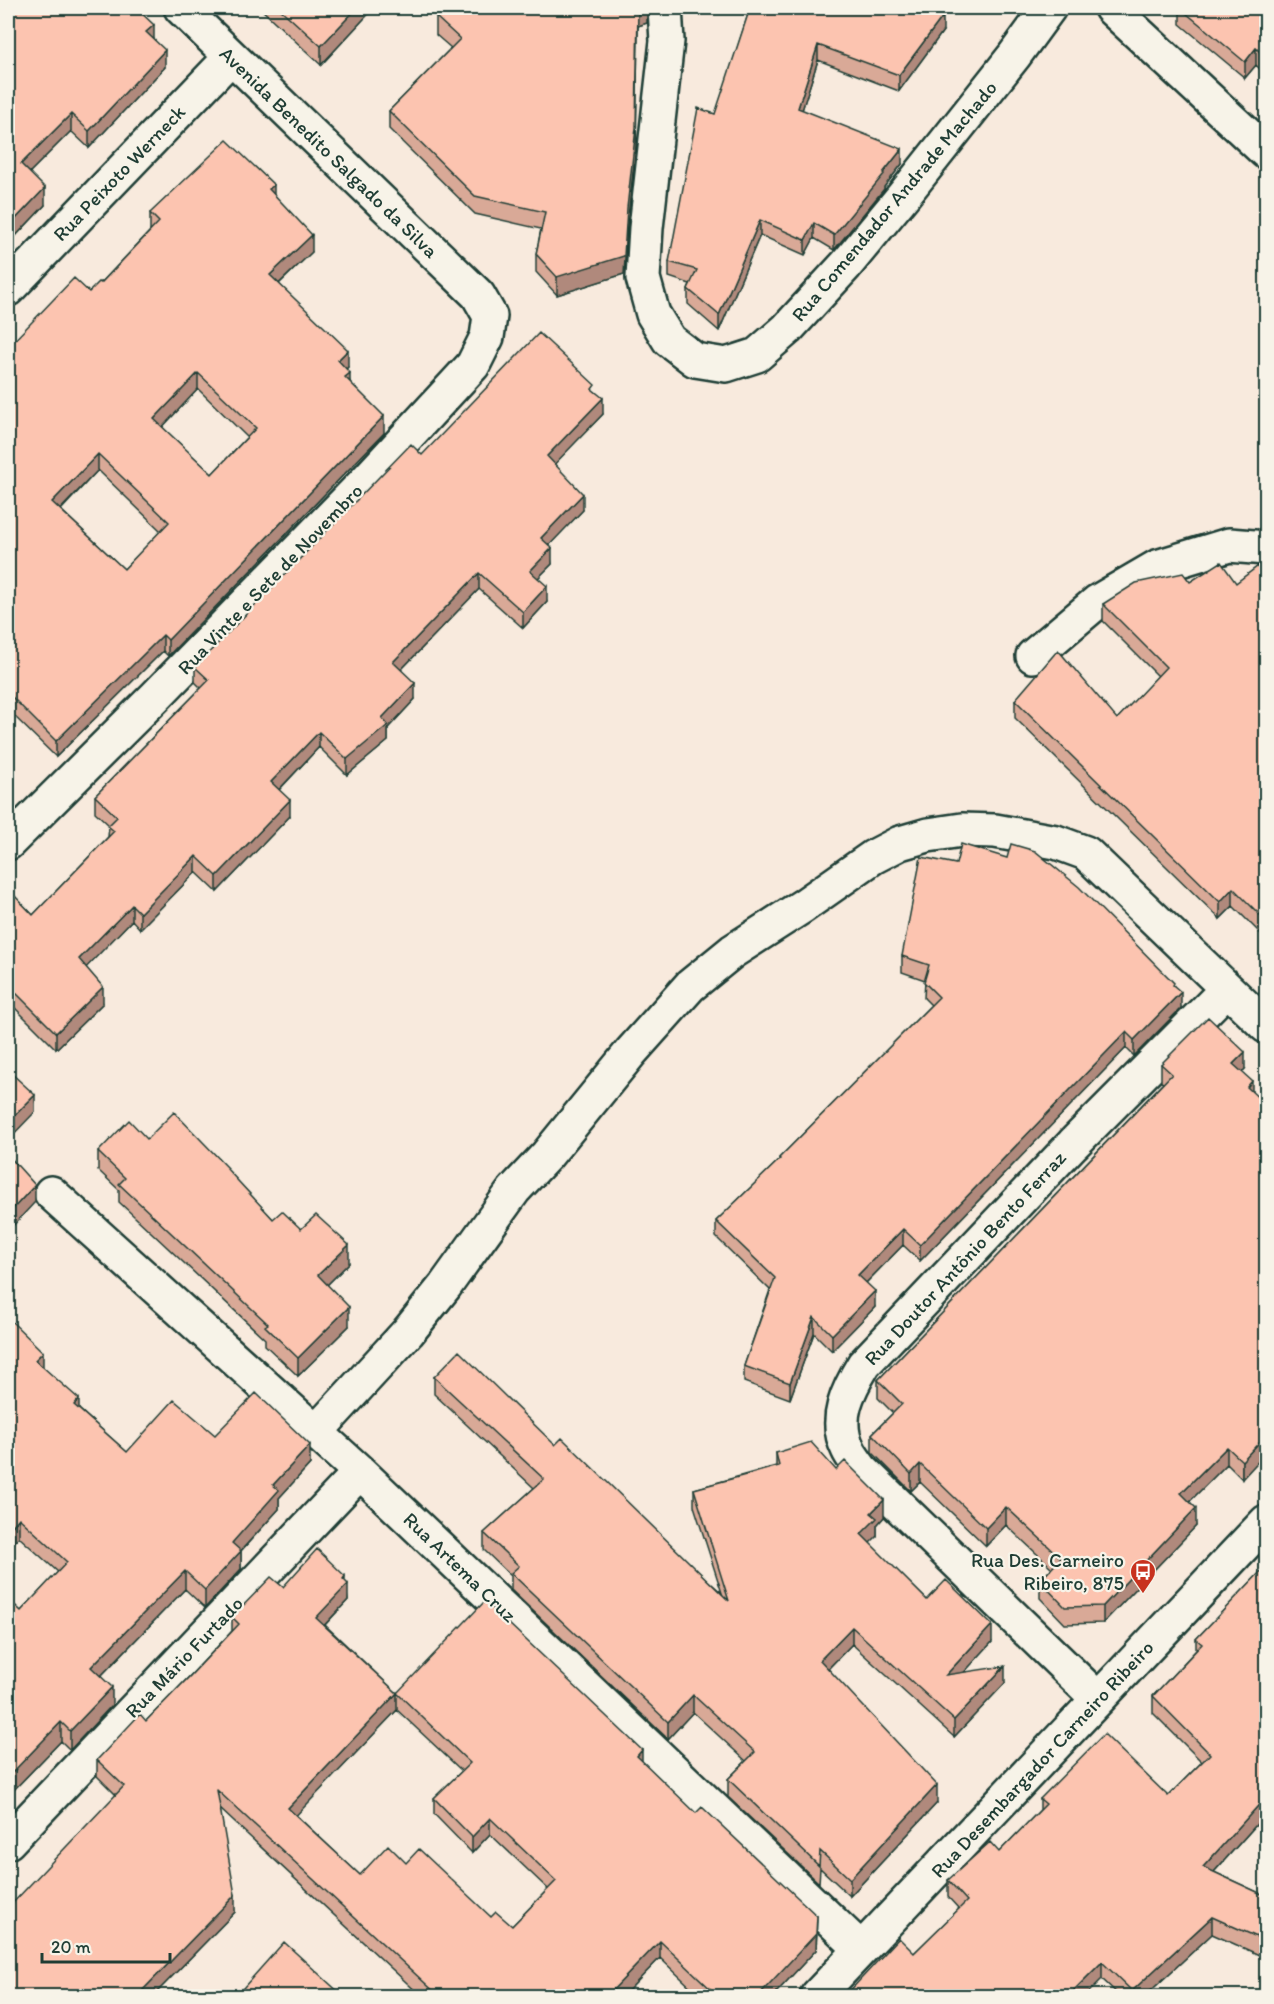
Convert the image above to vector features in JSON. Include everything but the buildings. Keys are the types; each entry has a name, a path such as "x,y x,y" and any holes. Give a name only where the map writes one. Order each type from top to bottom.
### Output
{"street":[{"name":"Avenida Benedito Salgado da Silva","path":"181,8 478,295"},
{"name":"Rua Comendador Andrade Machado","path":"665,8 667,41 646,228 643,278 653,314 669,340 695,360 726,365 757,355 787,329 846,265 962,122 1049,8"},
{"path":"1111,8 1266,152"},
{"name":"Rua Peixoto Werneck","path":"8,289 231,57"},
{"name":"Rua Vinte e Sete de Novembro","path":"8,843 355,493 472,364 487,337 490,316 478,295"},
{"path":"1033,656 1098,602 1156,567 1229,545 1266,548"},
{"path":"316,1432 408,1332 445,1286 514,1190 548,1155 631,1052 690,986 733,951 873,857 900,843 928,835 962,830 995,831 1056,842 1086,853 1266,1026"},
{"name":"Rua Doutor Antônio Bento Ferraz","path":"1098,1700 861,1469 848,1448 843,1431 842,1412 849,1389 864,1364 1073,1144 1227,989"},
{"name":"Rua Artema Cruz","path":"51,1194 360,1472 861,1949"},
{"name":"Rua Mário Furtado","path":"8,1842 360,1472"},
{"name":"Rua Desembargador Carneiro Ribeiro","path":"818,1996 1266,1521"}],"place":[{"name":"Rua Des. Carneiro Ribeiro, 875","path":"1143,1595"}]}
